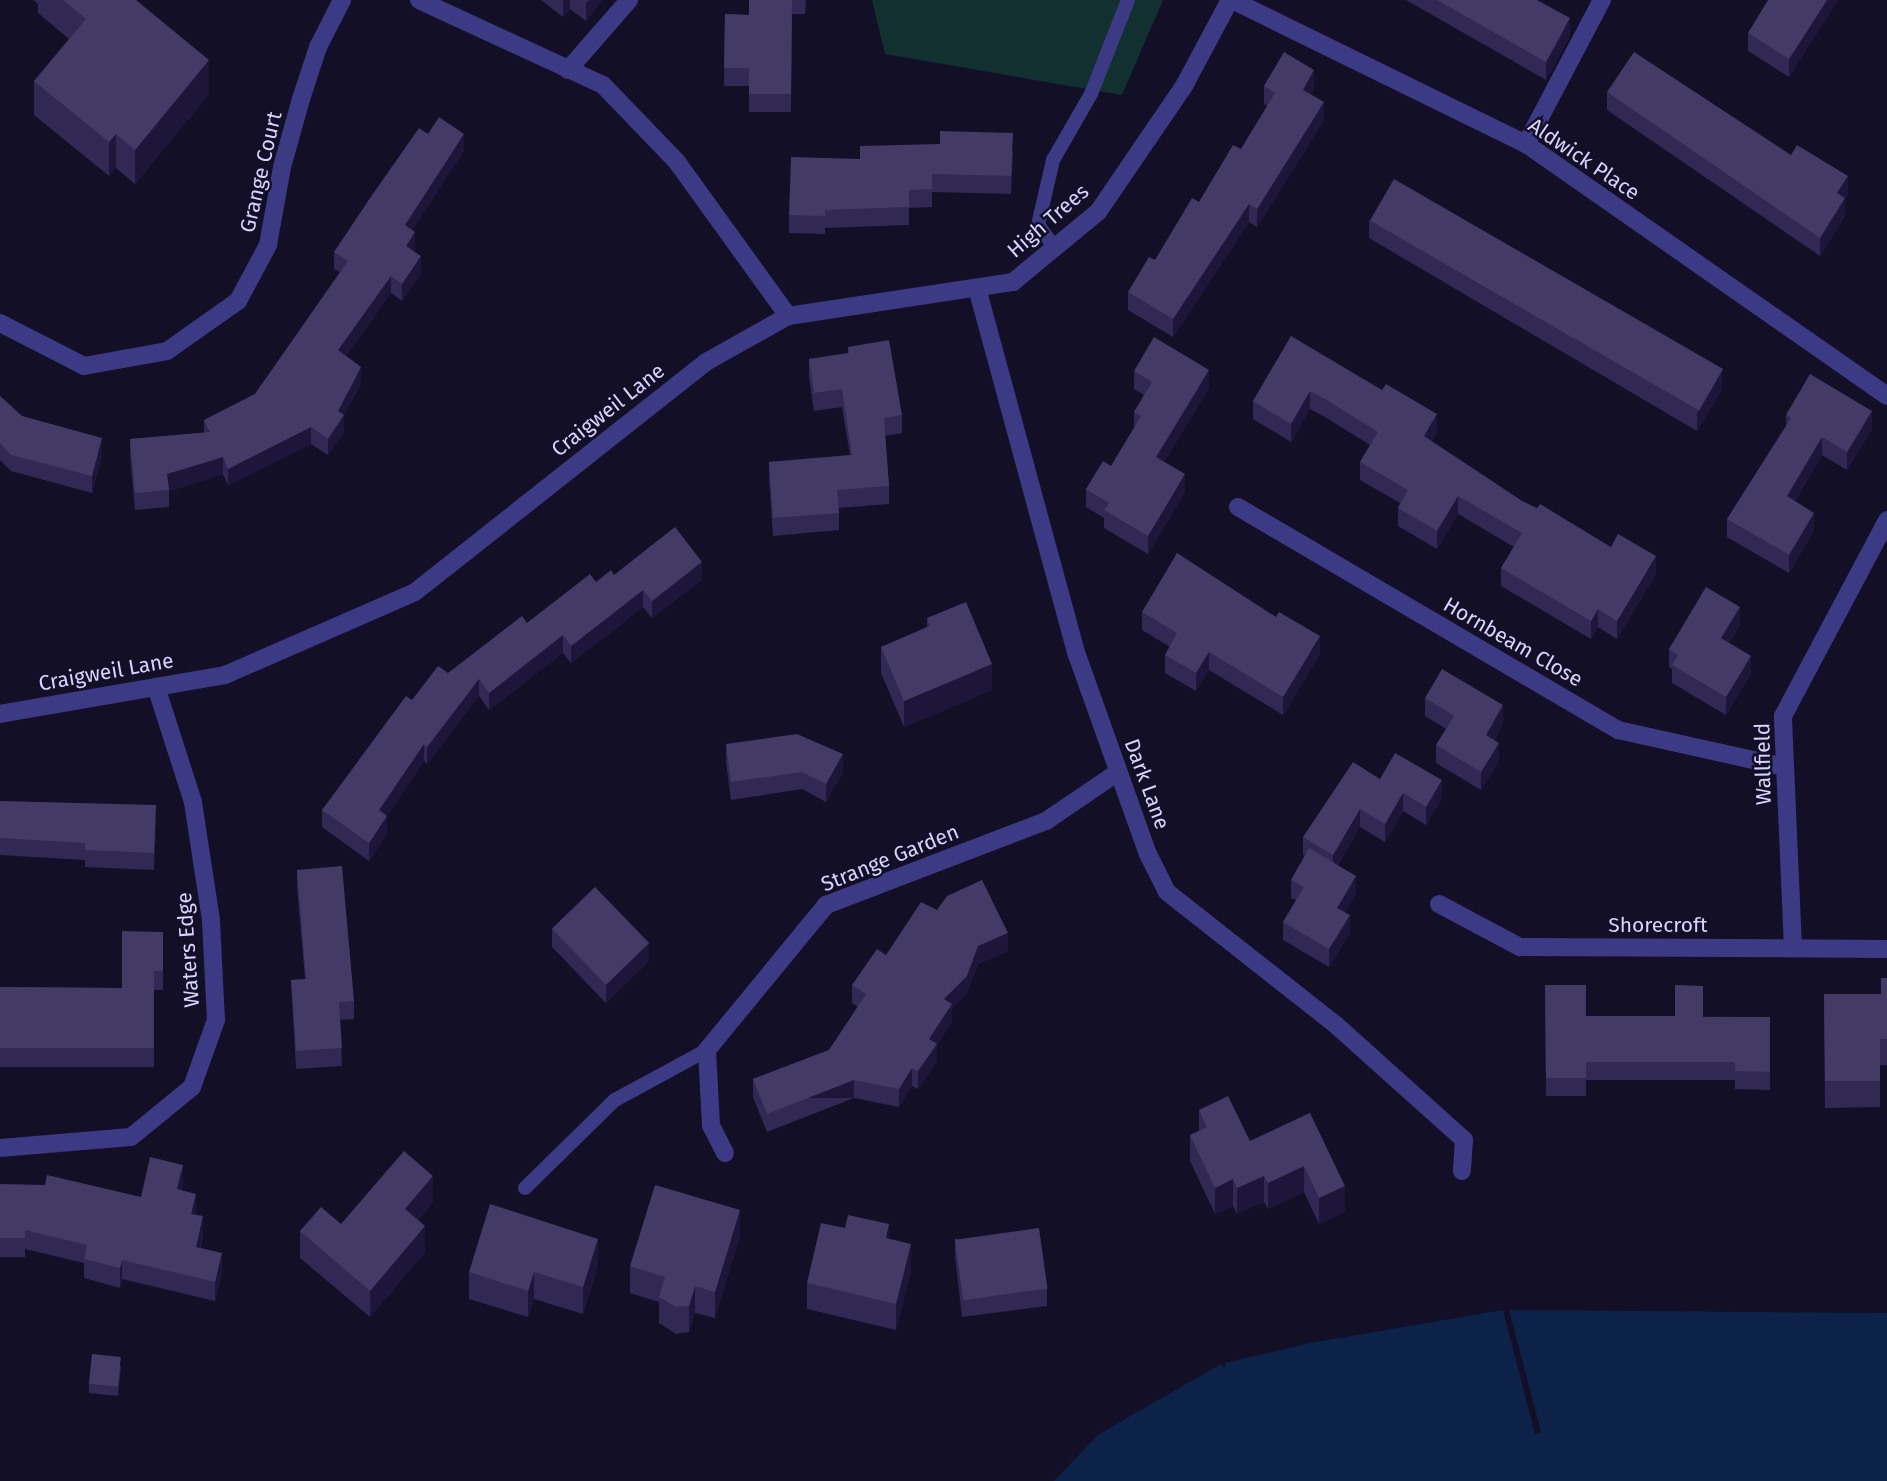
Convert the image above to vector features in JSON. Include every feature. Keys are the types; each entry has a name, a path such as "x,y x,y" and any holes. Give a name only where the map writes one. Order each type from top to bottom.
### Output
{"street":[{"name":"Grange Court","path":"0,323 84,366 167,351 237,301 268,245 282,167 301,99 318,47 342,0"},
{"path":"419,0 603,85 677,162 788,316"},
{"path":"568,70 629,0"},
{"name":"High Trees","path":"788,316 1013,282 1098,212 1184,86 1231,0"},
{"name":"Aldwick Place","path":"1231,0 1526,144 1887,396"},
{"path":"1526,144 1602,0"},
{"name":"Dark Lane","path":"977,288 1077,655 1118,772 1167,892 1336,1025 1464,1140 1462,1171"},
{"name":"Craigweil Lane","path":"0,714 225,675 415,592 706,362 788,316"},
{"name":"Hornbeam Close","path":"1238,507 1618,730 1785,767"},
{"name":"Wallfield","path":"1793,948 1783,716 1887,520"},
{"name":"Waters Edge","path":"0,1148 131,1137 192,1087 216,1020 211,920 193,802 156,687"},
{"name":"Strange Garden","path":"707,1051 825,905 1046,821 1118,772"},
{"name":"Shorecroft","path":"1439,904 1520,947 1887,949"},
{"path":"707,1051 711,1125 725,1153"}],"lane":[{"path":"1055,248 1038,225 1053,160 1091,94 1128,0"},
{"path":"525,1188 615,1100 707,1051"}],"green space":[{"path":"872,0 1163,0 1122,95 885,54"}],"water":[{"path":"1503,1310 1535,1434 1541,1432 1509,1310 1887,1313 1887,1481 1054,1481 1099,1434 1221,1364 1224,1369 1225,1363 1310,1343"}],"building":[{"path":"63,0 136,0 209,60 135,150 116,134 109,142 34,81 86,19"},
{"path":"749,0 792,0 791,94 749,94 749,68 724,68 725,14 749,15"},
{"path":"1437,0 1537,0 1570,18 1546,62"},
{"path":"1768,0 1827,0 1789,59 1748,33"},
{"path":"1284,52 1314,70 1303,90 1324,102 1257,209 1249,204 1173,319 1128,292 1149,257 1155,260 1192,198 1199,202 1233,145 1241,149 1275,93 1264,86"},
{"path":"1634,52 1791,155 1797,145 1848,176 1837,193 1845,198 1820,238 1607,92"},
{"path":"439,117 464,134 405,225 415,232 406,246 421,256 402,284 391,276 338,350 361,367 338,411 344,415 328,439 311,427 228,469 223,457 167,474 169,490 135,493 130,439 210,432 204,420 255,394 348,261 334,252 419,128 428,134"},
{"path":"940,131 1013,133 1011,176 932,174 932,189 909,190 909,207 825,210 825,216 789,215 791,157 860,159 860,146 940,144"},
{"path":"1394,179 1723,369 1699,411 1370,221"},
{"path":"1291,336 1382,390 1386,384 1437,414 1424,436 1522,501 1537,508 1540,504 1611,547 1618,534 1656,556 1617,621 1598,609 1591,621 1501,568 1522,533 1458,496 1437,531 1398,508 1408,490 1360,462 1378,432 1325,399 1310,391 1291,424 1253,401"},
{"path":"1154,337 1209,370 1156,457 1185,474 1148,536 1104,510 1109,503 1086,489 1103,461 1111,466 1141,416 1134,412 1152,382 1134,371"},
{"path":"889,340 902,415 884,418 889,486 837,490 839,513 773,518 769,462 852,455 842,389 814,393 809,359 849,353 848,347"},
{"path":"1810,374 1872,411 1847,452 1822,437 1787,496 1814,513 1789,555 1727,519 1791,418 1786,415"},
{"path":"0,396 22,416 102,438 92,476 11,455 0,443"},
{"path":"675,527 702,562 652,601 643,590 571,646 563,635 489,693 479,679 427,747 424,744 379,810 387,816 369,843 322,810 406,696 412,700 438,666 448,673 522,616 527,623 590,574 596,582 611,570 614,575"},
{"path":"1177,553 1276,617 1279,612 1320,636 1283,697 1209,652 1196,673 1165,655 1177,633 1142,612"},
{"path":"1706,587 1740,607 1721,638 1751,656 1726,697 1672,665 1678,655 1669,649"},
{"path":"966,602 992,664 904,701 881,647 930,626 927,618"},
{"path":"1442,669 1503,705 1486,735 1499,743 1481,772 1436,745 1454,716 1425,698"},
{"path":"797,734 843,754 826,784 802,772 731,782 726,744"},
{"path":"1395,753 1442,780 1426,807 1403,793 1385,824 1360,809 1333,855 1303,837 1353,762 1380,779"},
{"path":"0,801 156,805 154,853 85,850 85,843 0,838"},
{"path":"1309,848 1356,876 1337,908 1350,915 1329,949 1283,922 1304,887 1291,880"},
{"path":"342,866 354,1001 339,1002 342,1048 296,1051 291,980 306,979 297,870"},
{"path":"982,880 1008,933 978,946 967,976 944,999 952,1004 929,1039 937,1044 918,1071 912,1068 899,1089 854,1080 767,1114 753,1079 829,1050 866,994 852,985 877,949 886,955 921,902 937,910 947,896"},
{"path":"595,887 649,943 606,985 552,929"},
{"path":"122,931 163,932 163,971 154,971 154,1048 0,1048 0,987 122,988"},
{"path":"1881,978 1887,978 1887,1039 1880,1039 1880,1081 1825,1081 1824,994 1881,994"},
{"path":"1545,985 1586,985 1586,1016 1675,1016 1675,985 1703,986 1703,1017 1770,1017 1770,1072 1735,1071 1735,1062 1586,1062 1586,1078 1546,1078"},
{"path":"1228,1096 1250,1141 1310,1113 1345,1186 1319,1198 1304,1166 1268,1183 1264,1176 1237,1188 1233,1179 1215,1188 1190,1135 1207,1127 1199,1110"},
{"path":"404,1151 433,1176 405,1209 425,1226 370,1291 300,1231 321,1207 341,1224"},
{"path":"150,1157 183,1165 177,1189 196,1194 191,1214 203,1216 196,1247 222,1253 215,1282 122,1260 120,1268 84,1259 87,1245 25,1230 25,1238 0,1238 0,1184 45,1185 47,1175 141,1197"},
{"path":"655,1185 740,1210 715,1292 695,1286 689,1306 676,1307 659,1297 665,1277 630,1266"},
{"path":"490,1204 598,1239 583,1287 534,1272 528,1291 469,1272"},
{"path":"848,1215 889,1224 886,1238 911,1244 896,1304 807,1283 821,1223 845,1228"},
{"path":"1039,1228 1047,1288 963,1300 955,1240"},
{"path":"92,1354 121,1357 118,1387 89,1384"}]}
